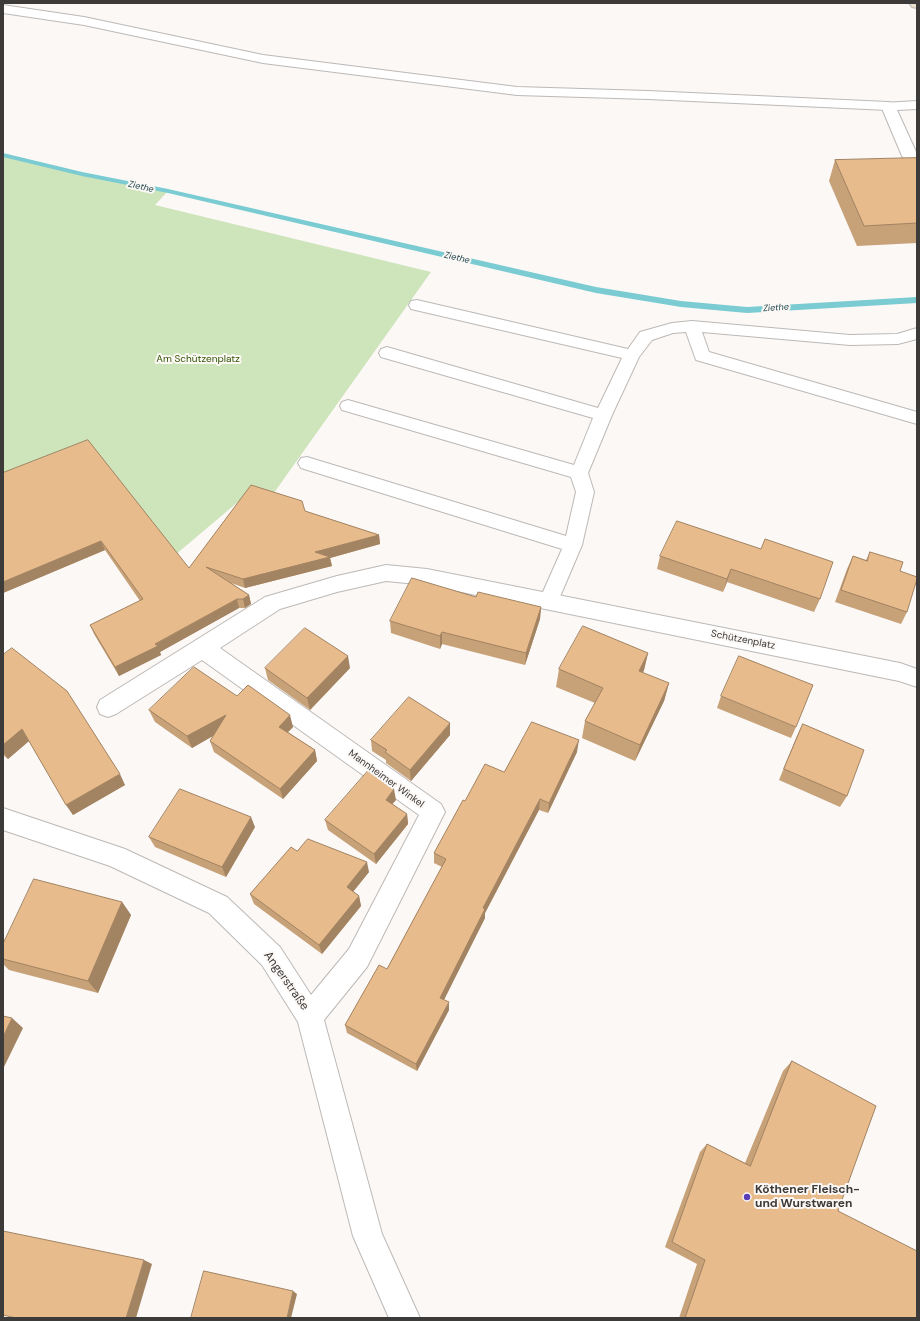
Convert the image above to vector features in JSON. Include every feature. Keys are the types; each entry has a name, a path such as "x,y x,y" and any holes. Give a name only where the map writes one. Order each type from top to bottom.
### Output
{"street":[{"path":"910,156 888,106 917,105"},
{"path":"108,707 204,648 273,603 337,584 386,573 427,577 559,603"},
{"name":"Schützenplatz","path":"559,603 900,672 917,678"},
{"name":"Mannheimer Winkel","path":"204,648 433,812 358,958 310,1017"},
{"name":"Angerstraße","path":"3,819 116,858 218,904 271,956 310,1017 368,1236 404,1318"}],"lane":[{"path":"3,9 84,21 263,59 517,92 648,95 888,106"},
{"path":"417,305 632,355"},
{"path":"692,326 702,356 917,418"},
{"path":"559,603 585,492 579,473 603,415 632,355 646,336 672,328 692,326 850,340 898,339 917,333"},
{"path":"387,353 603,415"},
{"path":"348,406 579,473"},
{"path":"307,462 573,545"}],"green space":[{"name":"Am Schützenplatz","path":"3,155 82,174 168,191 155,205 431,272 271,497 251,491 175,555 3,485"}],"building":[{"path":"917,158 917,223 864,226 835,160"},
{"path":"88,440 189,568 251,485 302,501 305,511 379,535 315,552 330,557 243,579 206,567 249,595 243,599 237,599 155,644 158,646 115,667 90,625 143,599 101,541 3,582 3,473"},
{"path":"677,521 761,549 765,539 833,562 820,599 731,569 727,579 660,556"},
{"path":"870,552 903,562 900,571 917,577 907,612 841,590 853,556 867,561"},
{"path":"412,578 476,597 478,592 541,607 526,653 442,632 440,636 390,621"},
{"path":"583,626 648,653 639,671 669,683 640,745 585,721 603,688 559,669"},
{"path":"305,628 348,656 307,698 265,668"},
{"path":"12,648 67,691 120,774 66,805 22,729 3,745 3,655"},
{"path":"739,656 813,685 796,727 721,696"},
{"path":"194,667 237,696 248,685 290,715 279,727 315,750 280,789 210,741 226,715 187,736 149,710"},
{"path":"409,697 450,723 410,770 385,752 387,750 371,740"},
{"path":"532,722 579,740 549,803 540,799 483,908 485,909 440,998 449,1002 416,1064 345,1025 379,965 387,969 446,859 434,853 485,764 504,772"},
{"path":"803,724 864,750 847,796 784,769"},
{"path":"368,771 394,789 386,800 407,814 374,854 325,820"},
{"path":"180,789 251,817 222,867 149,837"},
{"path":"308,839 367,862 347,887 359,896 319,945 250,894 291,847 297,851"},
{"path":"34,879 122,902 88,981 3,959 3,944"},
{"path":"3,1016 12,1018 3,1037"},
{"path":"792,1061 876,1106 838,1211 917,1251 917,1318 685,1318 705,1260 672,1242 707,1144 750,1166"},
{"path":"3,1231 144,1260 126,1318 16,1318 3,1315"},
{"path":"204,1271 293,1291 287,1318 191,1318"}],"waterway":[{"name":"Ziethe","path":"3,155 82,174 168,191 596,290 681,304 747,310 917,300"}],"place":[{"name":"Köthener Fleisch- und Wurstwaren","path":"747,1197"}]}
